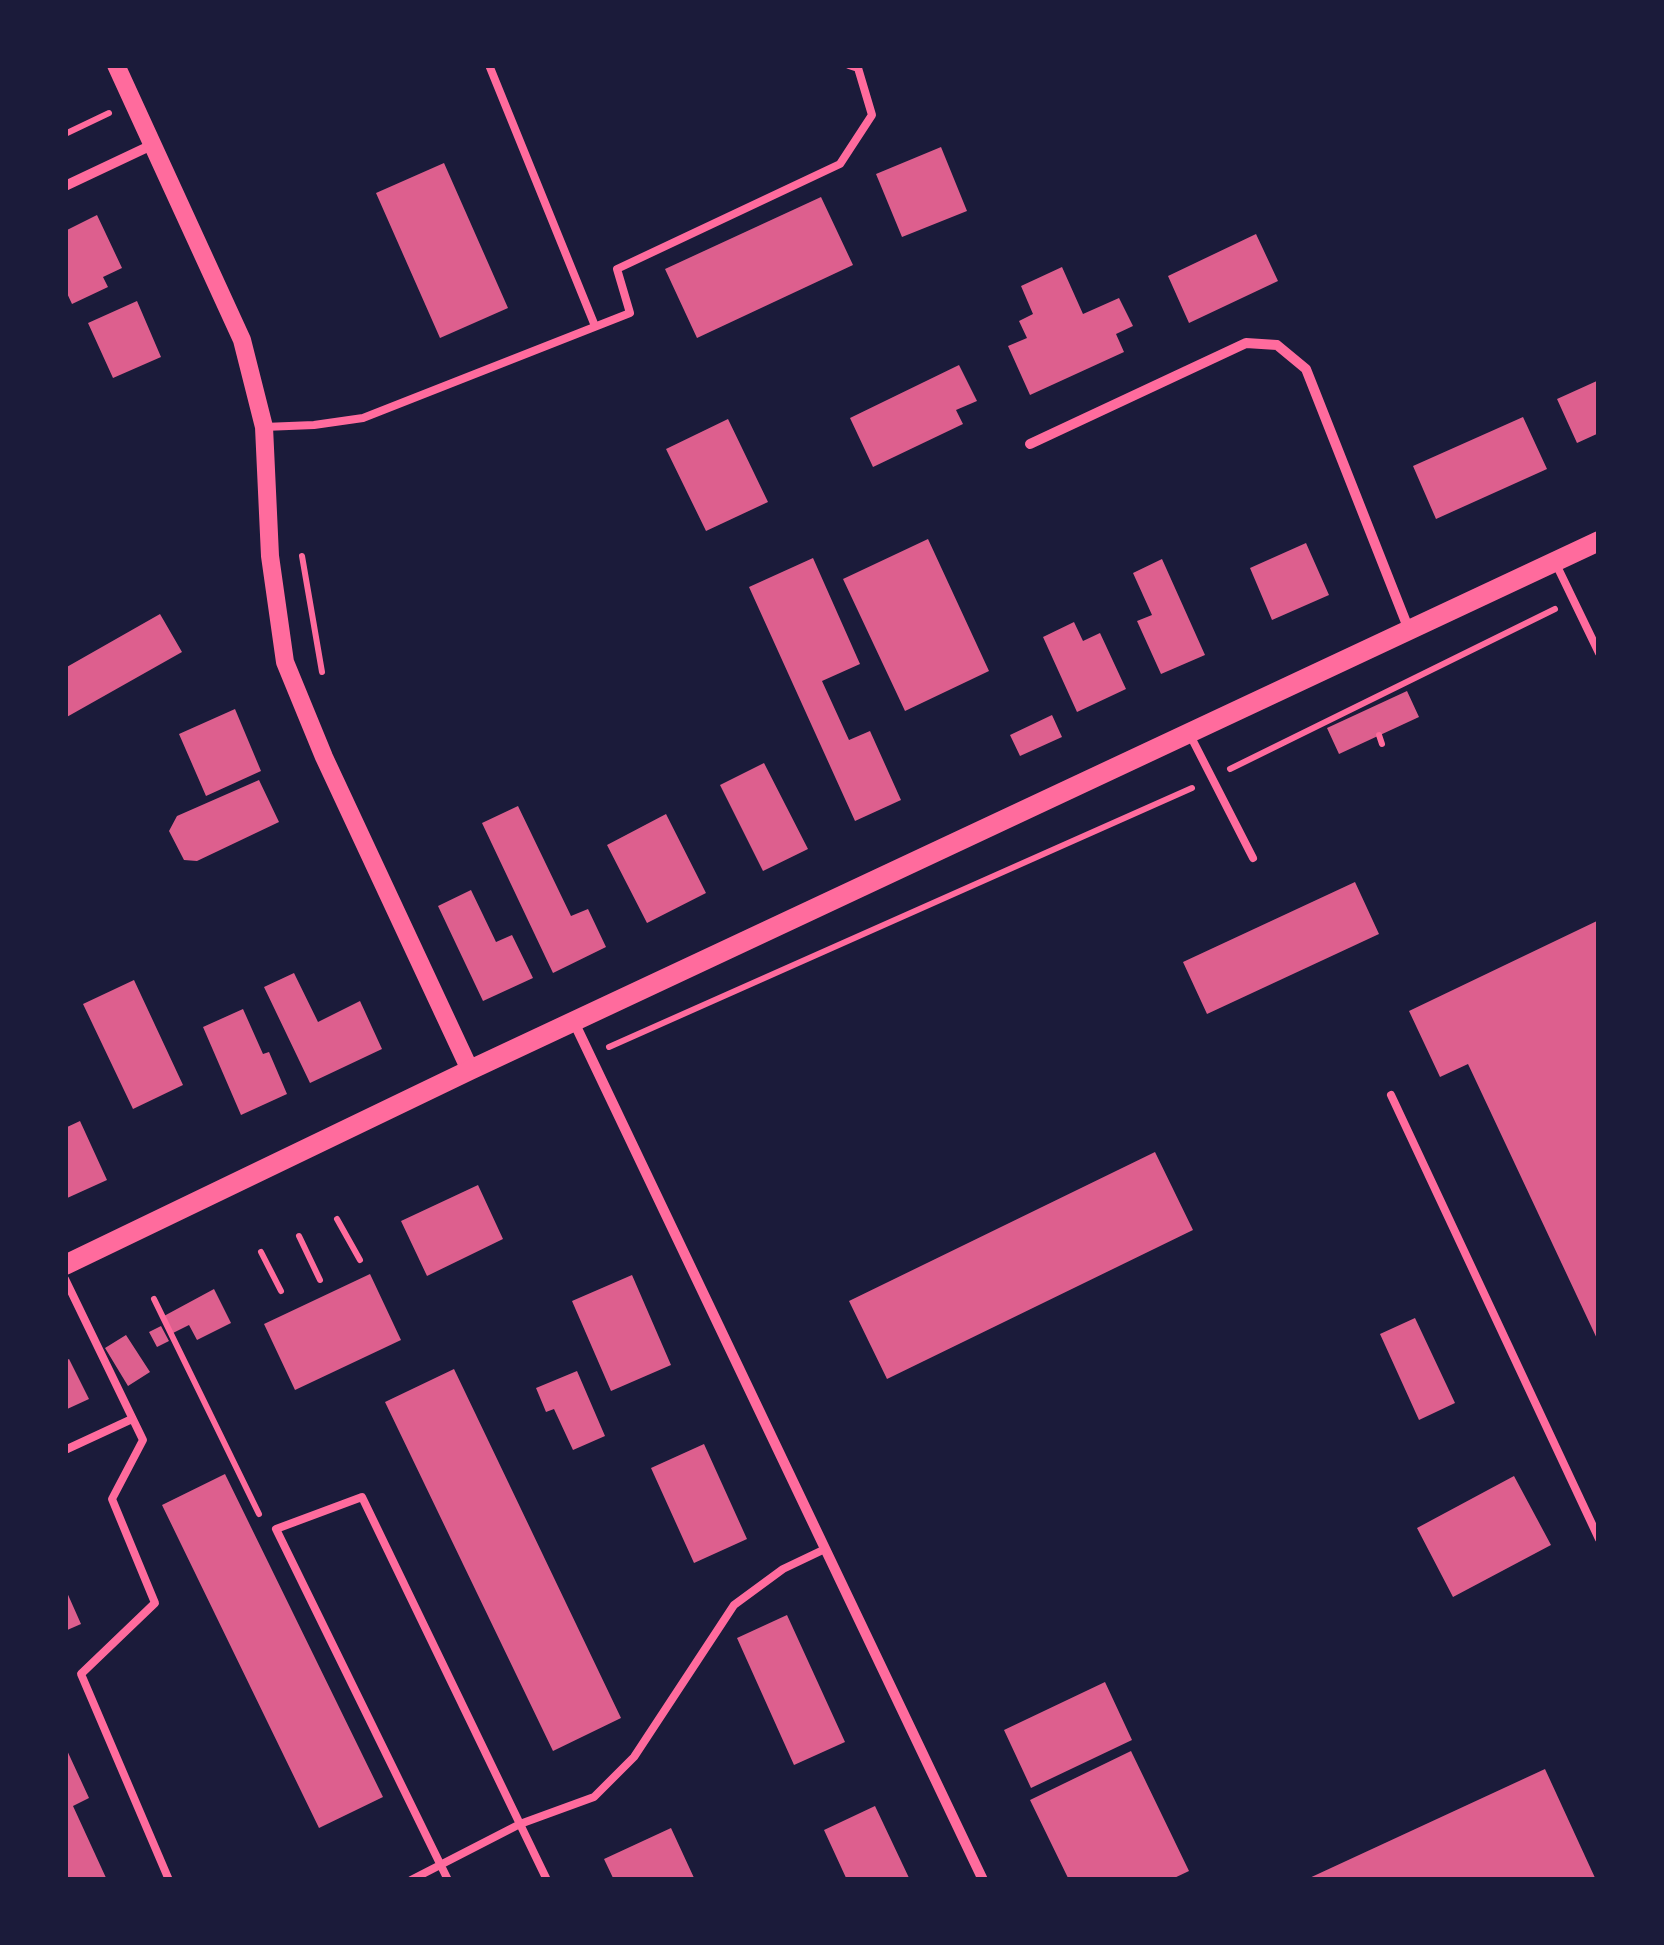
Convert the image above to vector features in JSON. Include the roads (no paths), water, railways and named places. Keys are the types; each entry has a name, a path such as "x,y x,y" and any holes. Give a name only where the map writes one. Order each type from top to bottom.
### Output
{"main road":[{"path":"65,1265 470,1070 1599,541"}],"street":[{"path":"116,65 242,340 264,427 270,556 285,662 324,756 470,1070"},
{"path":"65,186 154,144"},
{"path":"1030,444 1246,343 1277,346 1306,369 1410,630"},
{"path":"574,1022 983,1880"}],"lane":[{"path":"489,65 595,326"},
{"path":"264,427 362,418 630,312 616,268 840,164 872,116 858,68 849,65"},
{"path":"1555,562 1599,653"},
{"path":"1189,733 1252,858"},
{"path":"1390,1095 1599,1539"},
{"path":"65,1279 143,1440 112,1499 155,1603 81,1674 168,1880"},
{"path":"65,1450 132,1419"},
{"path":"448,1880 276,1529 362,1497 547,1880"},
{"path":"411,1880 520,1824 594,1797 634,1757 734,1605 783,1569 825,1549"}]}
